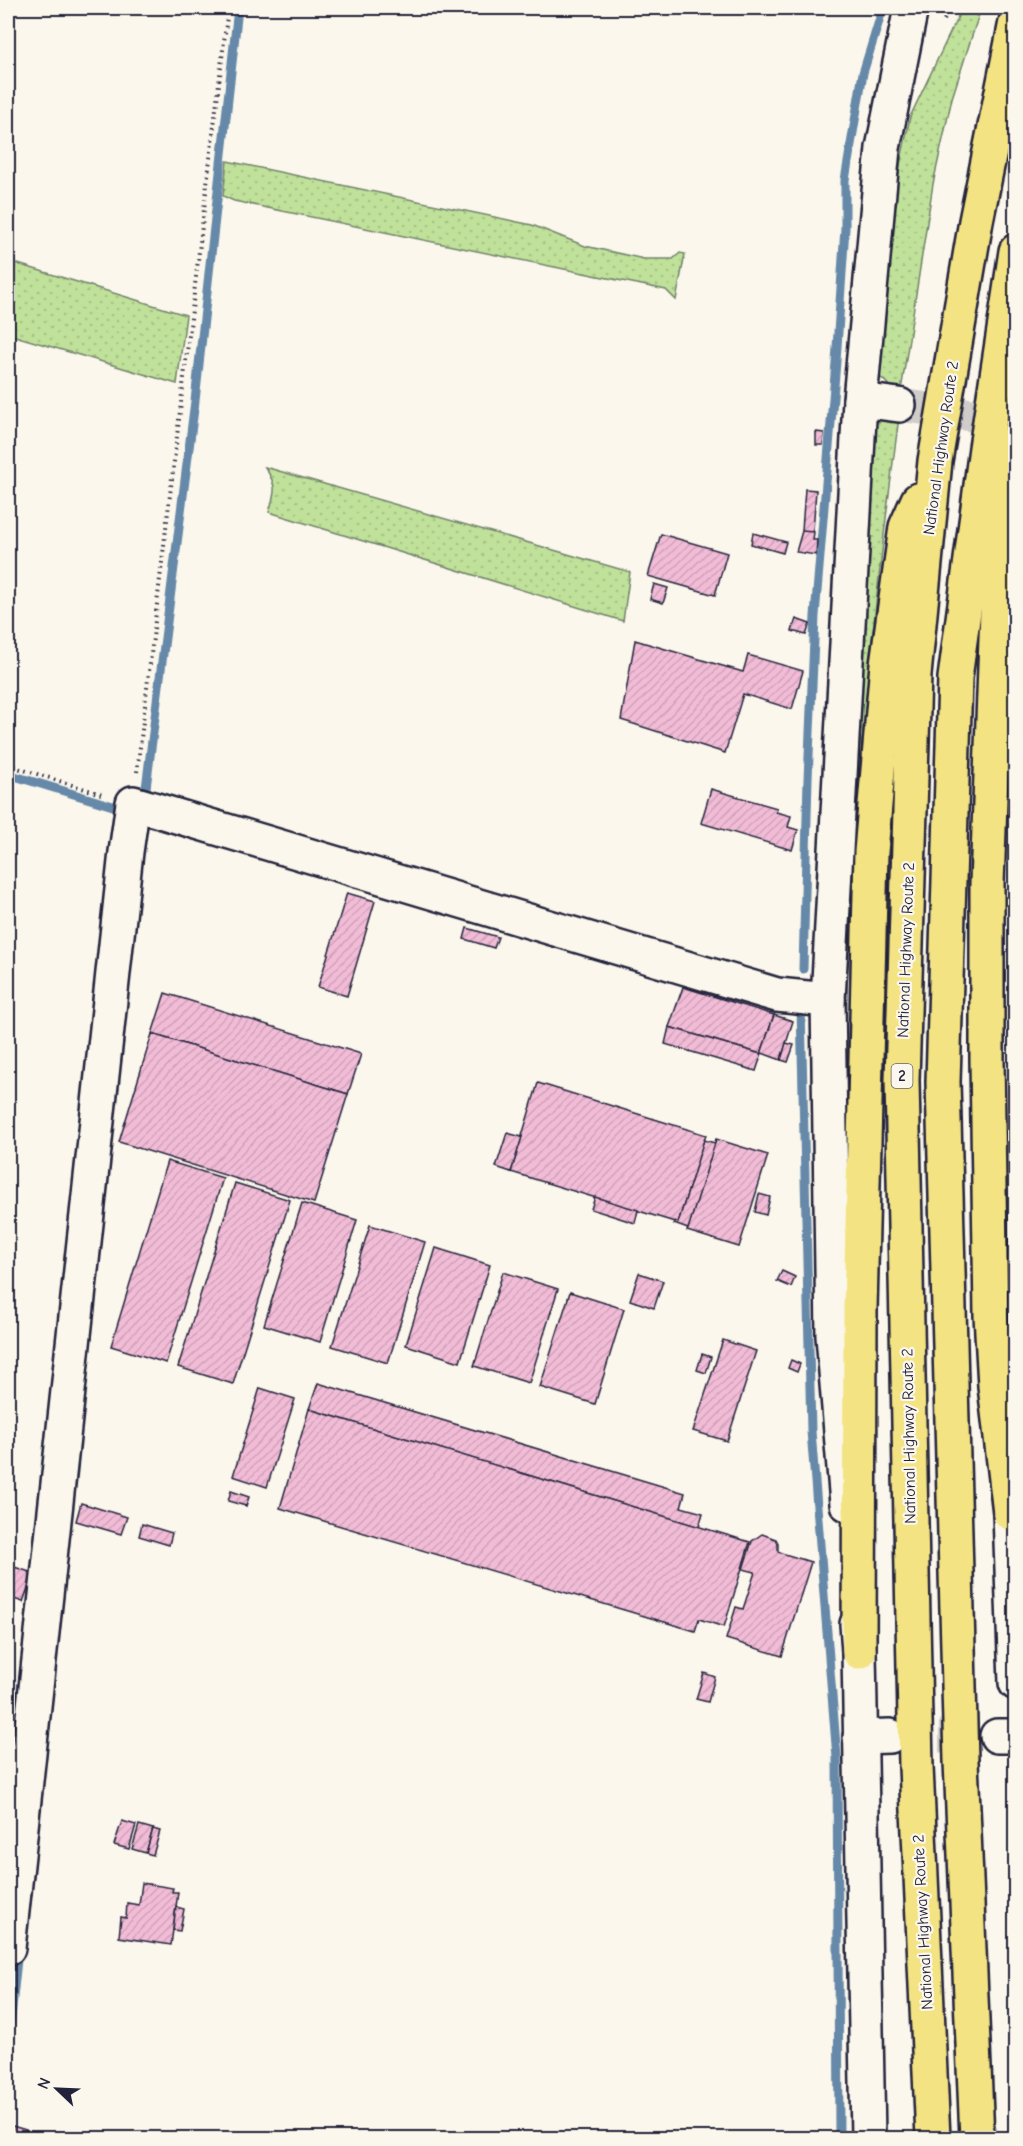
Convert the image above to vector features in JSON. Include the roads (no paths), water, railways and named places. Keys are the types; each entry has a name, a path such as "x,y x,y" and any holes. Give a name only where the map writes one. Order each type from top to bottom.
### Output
{"highway":[{"name":"National Highway Route 2","path":"933,2139 916,1767 902,1080 914,675 935,461 976,221 1016,22"},
{"path":"977,2139 961,1761 943,1082 956,678 986,448 1016,251"},
{"path":"1010,1513 995,1386 991,1315 987,884 998,584 1016,442"},
{"name":"2","path":"859,1652 860,1310 871,852 887,664 906,527 935,461"}],"street":[{"path":"868,2139 875,1736 859,1652 833,1336 828,1000 860,400 883,148 911,8"},
{"path":"860,400 899,405"},
{"path":"8,1948 132,810 777,995 828,1000"},
{"path":"1016,1468 1010,1513 1016,1683"}],"waterway":[{"path":"145,796 195,401 238,8"},
{"path":"803,969 815,616 836,362 845,228 845,180 863,73 883,8"},
{"path":"8,774 126,810"},
{"path":"801,1008 811,1431 837,1758 839,2138"},
{"path":"8,2046 18,1950"}],"tunnel":[{"path":"899,405 1016,421"},
{"path":"890,1736 997,1736"}]}
